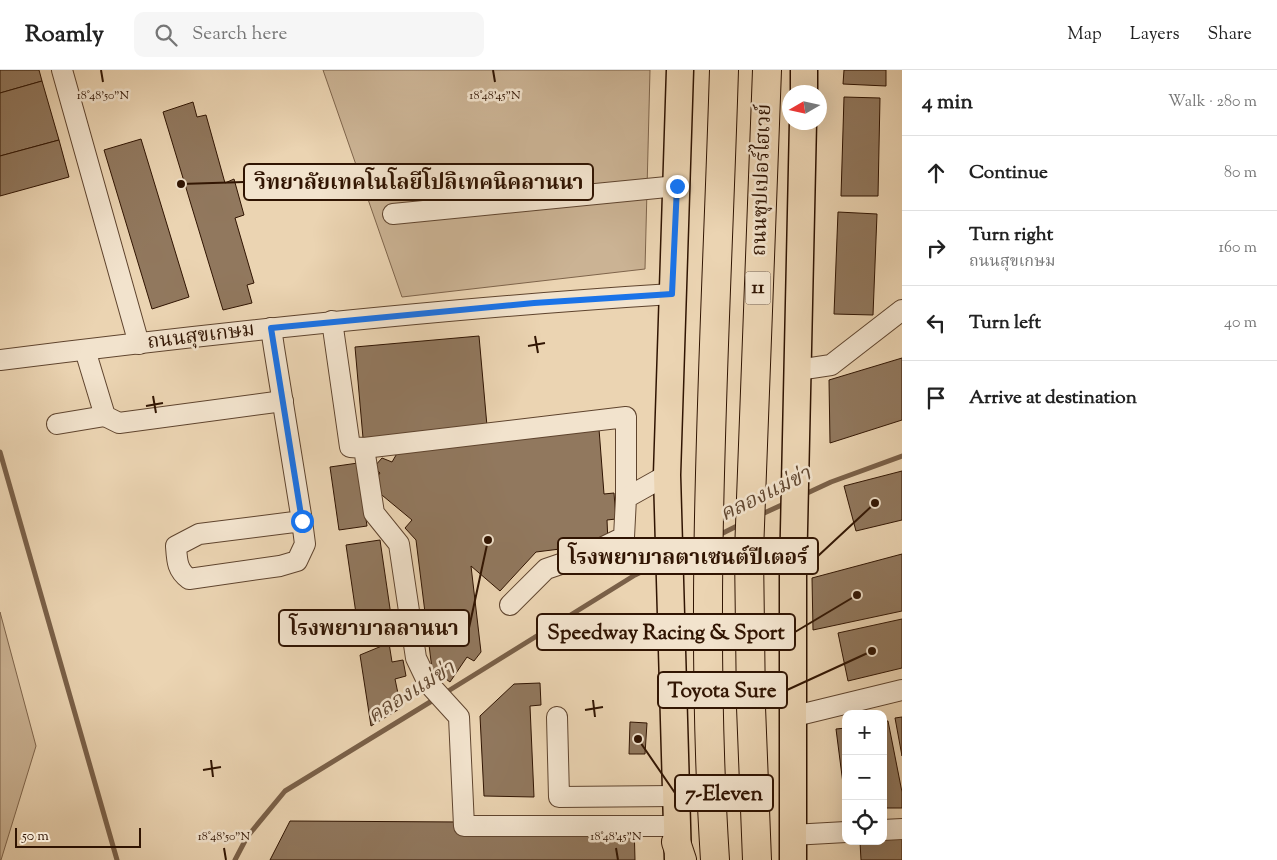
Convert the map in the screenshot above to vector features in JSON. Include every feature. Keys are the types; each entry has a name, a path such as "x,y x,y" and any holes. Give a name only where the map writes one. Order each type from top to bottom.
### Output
{"highway":[{"name":"11","path":"715,860 709,714 708,528 724,70"},
{"name":"ถนนซุปเปอร์ไฮเวย์","path":"758,860 751,706 749,552 767,70"}],"main road":[{"path":"678,847 674,796 667,475 680,70"},
{"path":"804,70 804,85"},
{"path":"793,848 791,717 803,130"}],"street":[{"path":"62,70 139,344"},
{"path":"393,214 677,186"},
{"name":"ถนนสุขเกษม","path":"1,357 85,350 271,328 534,303 672,294"},
{"path":"798,370 831,365 902,310"},
{"path":"332,322 350,446 364,448 626,417 624,537 587,555 546,568 510,605"},
{"path":"271,328 302,521 305,544 296,561 280,566 189,579 180,572 177,564 176,546 186,539 199,534 302,521"},
{"path":"85,350 105,416"},
{"path":"57,424 105,416 119,423 283,401"},
{"path":"364,448 374,513 399,544 416,658 428,683 459,717 464,826 678,847"},
{"path":"626,498 667,475"},
{"path":"791,717 902,690"},
{"path":"557,717 559,797 674,796"},
{"path":"887,830 902,829"},
{"path":"793,848 842,833"}],"shaded area":[{"path":"323,70 650,70 645,269 402,297"},
{"path":"0,612 36,746 1,860 0,860"}],"building":[{"path":"0,70 39,70 42,81 0,93"},
{"path":"844,70 886,70 886,86 843,84"},
{"path":"42,81 59,140 0,156 0,93"},
{"path":"844,97 880,98 878,196 841,196"},
{"path":"193,102 197,117 206,115 225,183 234,179 244,215 235,218 254,283 247,285 252,303 223,310 163,112"},
{"path":"141,139 189,297 152,309 104,150"},
{"path":"59,140 69,177 0,196 0,156"},
{"path":"838,212 877,214 873,315 834,314"},
{"path":"479,336 487,426 363,438 355,347"},
{"path":"902,358 902,420 830,443 829,380"},
{"path":"599,429 604,494 614,493 616,519 607,520 608,543 536,552 500,591 471,566 481,652 474,661 467,657 450,682 432,669 416,540 405,528 412,520 371,486 380,473 374,467 382,458 392,462 399,450"},
{"path":"358,463 367,526 339,530 330,467"},
{"path":"902,471 902,520 856,531 844,486"},
{"path":"380,540 394,636 360,641 346,545"},
{"path":"902,554 902,611 813,630 812,578"},
{"path":"902,619 902,668 848,681 838,633"},
{"path":"389,643 392,662 403,660 406,676 395,679 401,708 371,726 360,655"},
{"path":"540,683 541,705 530,706 534,797 484,796 480,716 514,684"},
{"path":"902,717 902,756 895,718"},
{"path":"887,721 902,792 902,808 887,808"},
{"path":"630,722 647,723 645,754 629,754"},
{"path":"842,728 842,776 836,729"},
{"path":"290,821 634,823 635,860 270,860"},
{"path":"902,837 902,860 861,860 860,845 887,845 887,839"}],"waterway":[{"path":"0,452 117,860"},
{"name":"คลองแม่ข่า","path":"803,495 831,482 902,456"},
{"name":"คลองแม่ข่า","path":"760,515 786,503"},
{"name":"คลองแม่ข่า","path":"717,536 741,524"},
{"name":"คลองแม่ข่า","path":"677,555 701,544"},
{"name":"คลองแม่ข่า","path":"445,693 635,575 662,562"},
{"name":"คลองแม่ข่า","path":"235,860 247,837 285,791 435,699"}],"place":[{"name":"วิทยาลัยเทคโนโลยีโปลิเทคนิคลานนา","path":"181,184"},
{"name":"โรงพยาบาลตาเซนต์ปีเตอร์","path":"875,503"},
{"name":"โรงพยาบาลลานนา","path":"488,540"},
{"name":"Speedway Racing & Sport","path":"857,595"},
{"name":"Toyota Sure","path":"872,651"},
{"name":"7-Eleven","path":"638,739"}],"route":[{"path":"302,521 271,328 534,303 672,294 677,186"}]}
